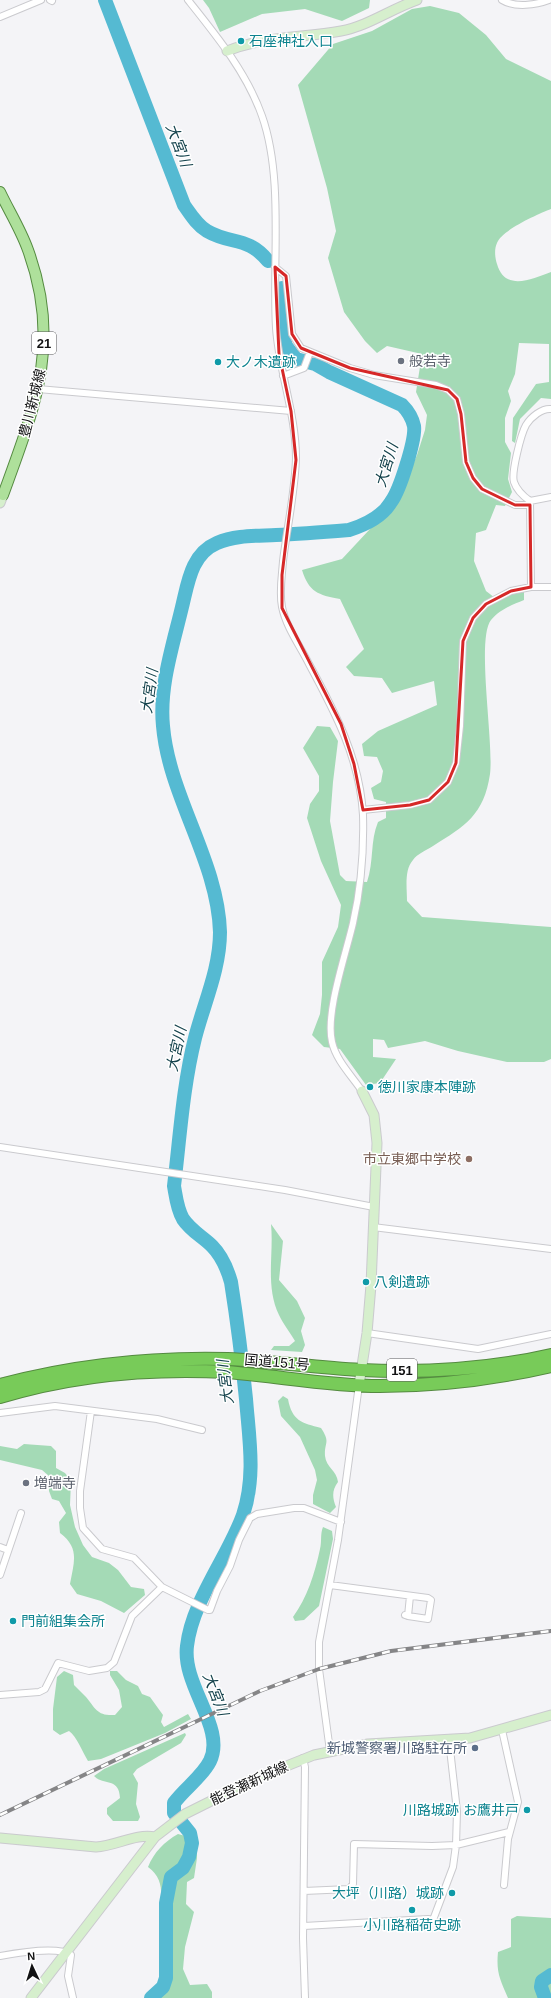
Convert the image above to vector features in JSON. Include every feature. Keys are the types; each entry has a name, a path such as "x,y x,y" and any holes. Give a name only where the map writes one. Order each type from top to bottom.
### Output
{"highway":[{"name":"国道151号","path":"0,1385 74,1369 128,1362 228,1359 361,1370 401,1370 479,1366 551,1355"},
{"name":"国道151号","path":"0,1397 50,1384 102,1376 156,1371 228,1372 381,1386 463,1382 551,1366"}],"main road":[{"name":"豊川新城線","path":"0,192 28,249 37,283 44,339 38,389 32,416 1,497"}],"street":[{"path":"0,17 40,0"},
{"path":"188,0 227,51 242,74 262,115 270,144 275,198 276,325 283,376 291,411 296,460 281,592 282,608 290,627 341,724 354,764 363,810 362,867 354,919 333,1004 331,1026 332,1041 336,1053 362,1090 370,1105 377,1127 367,1333 341,1522 319,1642 318,1669 330,1751"},
{"path":"227,51 257,41 341,31 368,23 417,0"},
{"path":"502,0 505,2 524,5 540,4 549,0"},
{"path":"275,267 286,276 292,334 295,341 301,348 310,354 362,371 436,386 448,390 457,399 461,414 466,462 473,478 482,488 515,505 530,503 551,497"},
{"path":"283,376 300,371 304,368 310,354"},
{"path":"38,389 291,411"},
{"path":"530,587 530,503 520,494 514,482 513,474 520,443 527,424 542,409 551,409"},
{"path":"363,810 410,805 429,800 448,782 456,763 460,726 463,641 474,618 486,604 511,590 530,587 551,587"},
{"path":"0,1147 285,1190 374,1207"},
{"path":"373,1227 551,1249"},
{"path":"367,1333 478,1349 551,1334"},
{"path":"0,1413 42,1406 157,1419 202,1430"},
{"path":"91,1411 80,1491 80,1508 83,1528 102,1549 134,1558 162,1587 208,1610 210,1610 217,1591 230,1566 239,1540 250,1518 257,1514 294,1508 304,1508 341,1522"},
{"path":"0,1575 21,1513"},
{"path":"0,1547 8,1550"},
{"path":"330,1585 428,1598 431,1600 428,1619 406,1615 410,1596"},
{"path":"0,1695 39,1692 45,1689 58,1663 89,1671 107,1668 114,1662 132,1616 162,1587"},
{"name":"能登瀬新城線","path":"31,1998 155,1838 173,1822 185,1814 259,1777 303,1758 368,1744 470,1738 551,1715"},
{"path":"502,1730 518,1802 509,1832 504,1885"},
{"path":"304,1926 428,1919 433,1920 453,1867 456,1845 457,1811 449,1740"},
{"path":"303,1758 305,1767 305,1998"},
{"path":"304,1891 350,1889 353,1884 354,1844 432,1846 456,1845 509,1832"},
{"path":"0,1838 96,1847 110,1846 146,1836 155,1838"},
{"path":"0,1956 57,1950 67,1952 71,1955 68,1976 73,1998"}],"highlighted area":[{"path":"275,267 286,276 292,334 301,348 350,368 448,390 457,399 461,414 466,462 473,478 482,489 515,505 530,505 531,587 511,591 486,604 473,618 463,641 456,763 448,782 429,800 410,805 363,810 354,764 341,724 282,608 282,575 296,460 291,411 279,354"}],"green space":[{"path":"203,0 370,0 369,8 342,21 305,9 262,14 220,32 209,8"},
{"path":"430,6 459,13 486,35 506,59 551,81 551,209 521,223 506,233 497,243 495,254 501,273 506,278 513,281 528,280 551,272 551,399 541,398 520,419 515,443 512,441 513,418 536,384 549,382 549,344 519,343 515,374 508,391 511,401 505,418 505,442 511,453 508,479 512,492 505,506 496,505 486,530 476,533 474,561 486,591 499,601 514,593 524,592 524,600 498,613 491,620 487,631 485,669 491,759 490,774 483,800 478,810 471,818 455,832 417,856 410,864 407,874 407,901 422,917 551,927 551,1059 544,1062 507,1062 458,1051 425,1041 388,1048 384,1040 373,1039 373,1057 396,1059 380,1083 366,1085 340,1049 324,1047 312,1035 320,1014 322,995 322,962 338,927 341,905 321,861 307,818 310,804 319,791 319,776 303,748 317,726 330,727 338,741 330,821 340,875 346,881 367,882 371,867 373,844 378,822 386,818 386,802 374,799 371,788 381,782 383,771 377,757 364,756 362,744 378,731 437,705 434,681 392,693 382,678 354,676 346,667 364,649 340,599 320,594 311,588 302,570 342,559 398,499 417,455 425,430 427,415 416,392 422,354 387,346 377,353 365,341 344,312 328,258 336,231 327,188 298,85 333,44 372,31 412,9"},
{"path":"271,1224 283,1241 279,1280 297,1301 305,1318 301,1331 305,1345 302,1352 271,1350 274,1346 289,1346 295,1341 282,1322 272,1293"},
{"path":"283,1396 288,1399 295,1417 303,1422 321,1428 326,1437 326,1460 336,1475 338,1482 333,1494 336,1507 330,1513 313,1504 313,1495 317,1480 315,1470 300,1437 281,1416 278,1401"},
{"path":"24,1444 51,1446 56,1451 56,1468 65,1473 71,1481 70,1505 75,1527 83,1545 92,1557 109,1563 118,1570 131,1587 144,1589 145,1595 124,1613 101,1601 77,1594 70,1584 74,1562 73,1550 71,1544 60,1533 59,1522 66,1513 59,1501 52,1499 49,1491 49,1476 42,1470 0,1460 0,1446 17,1449"},
{"path":"323,1527 332,1531 333,1539 319,1606 304,1620 295,1621 293,1617 310,1585 316,1567 321,1546"},
{"path":"64,1671 73,1675 74,1685 101,1713 115,1715 122,1707 119,1690 110,1675 110,1671 117,1671 126,1680 138,1686 142,1694 150,1697 163,1715 161,1722 164,1727 188,1714 191,1719 165,1733 101,1759 88,1761 77,1740 69,1731 60,1735 53,1730 53,1709 57,1677"},
{"path":"185,1733 186,1735 181,1743 137,1769 133,1774 138,1783 136,1804 140,1817 138,1821 113,1821 107,1814 107,1808 120,1798 119,1791 114,1784 102,1781 94,1776 104,1769"},
{"path":"178,1834 197,1839 197,1858 194,1878 187,1882 186,1904 194,1912 185,1947 183,1969 190,1985 207,1984 212,1992 212,1998 158,1998 168,1982 171,1961 168,1947 161,1936 161,1890 155,1874 148,1867 160,1848 168,1840"},
{"path":"517,1916 551,1918 551,1998 508,1998 503,1986 498,1971 498,1952 511,1947 511,1919"}],"waterway":[{"name":"大宮川","path":"105,0 184,205 203,229 224,238 246,244 261,253 268,261"},
{"name":"大宮川","path":"151,1998 163,1987 166,1978 166,1903 171,1877 183,1868 189,1857 192,1843 190,1833 174,1813 174,1803 207,1767 213,1748 212,1735 208,1721 196,1691 187,1661 187,1646 190,1629 203,1596 229,1547 243,1515 247,1500 250,1471 250,1443 246,1399 231,1282 226,1267 216,1250 183,1219 178,1207 174,1186 182,1111 191,1056 211,986 217,959 220,932 217,906 211,880 203,854 174,778 167,752 162,711 165,681 189,579 201,554 208,548 224,540 246,536 349,530 373,520 383,512 395,496 407,464 414,433 412,420 402,405 329,372 315,364 296,359 286,346 282,331 282,288"},
{"path":"545,1998 541,1987 542,1981 551,1975"}],"railway":[{"path":"0,1815 260,1691 319,1669 391,1651 551,1631"}],"place":[{"name":"石座神社入口","path":"241,41"},
{"name":"般若寺","path":"401,361"},
{"name":"大ノ木遺跡","path":"218,362"},
{"name":"徳川家康本陣跡","path":"370,1087"},
{"name":"市立東郷中学校","path":"469,1159"},
{"name":"八剣遺跡","path":"366,1282"},
{"name":"増端寺","path":"26,1483"},
{"name":"門前組集会所","path":"13,1621"},
{"name":"新城警察署川路駐在所","path":"475,1748"},
{"name":"川路城跡 お鷹井戸","path":"527,1810"},
{"name":"大坪（川路）城跡","path":"452,1893"},
{"name":"小川路稲荷史跡","path":"412,1910"}]}
